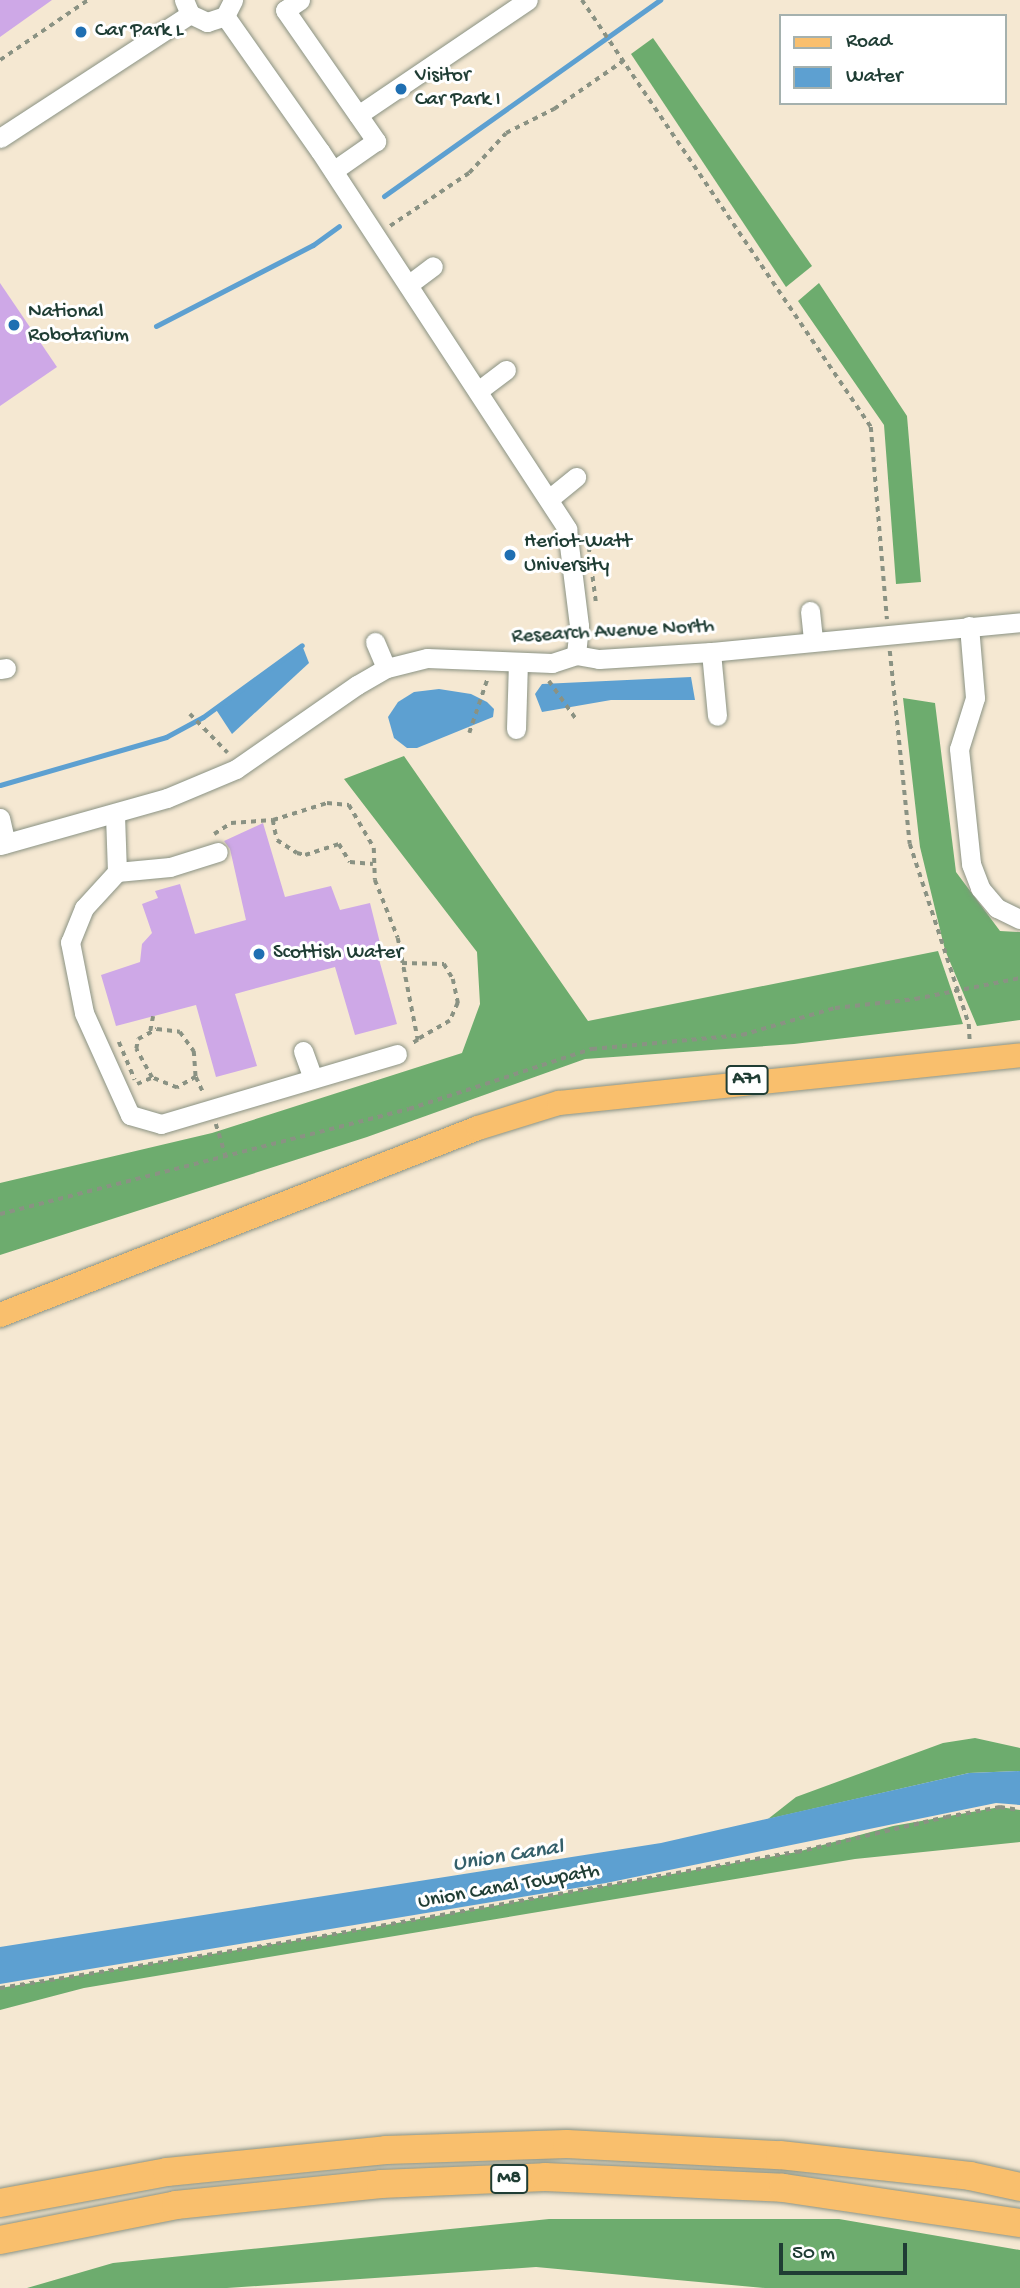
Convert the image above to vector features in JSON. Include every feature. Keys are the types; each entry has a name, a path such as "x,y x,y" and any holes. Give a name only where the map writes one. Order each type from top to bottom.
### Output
{"highway":[{"name":"M8","path":"0,2203 167,2172 386,2150 567,2144 780,2155 970,2176 1020,2187"},
{"name":"M8","path":"0,2240 176,2205 381,2184 545,2177 783,2188 1020,2222"}],"main road":[{"name":"A71","path":"0,1315 478,1128 559,1103 1020,1055"}],"street":[{"path":"300,0 285,10 376,141 333,171"},
{"path":"358,115 528,0"},
{"path":"0,138 187,7 208,22 229,8 568,529 575,567 580,644 576,655"},
{"path":"408,285 433,266"},
{"path":"478,391 506,370"},
{"path":"549,499 576,477"},
{"path":"810,611 813,640"},
{"name":"Research Avenue North","path":"3,844 115,815 236,769 386,668 427,658 518,663 564,662 576,655 599,659 711,652 889,632 1020,622"},
{"path":"969,626 975,698 959,749 971,864 980,888 997,908 1020,919"},
{"path":"375,642 386,668"},
{"path":"711,652 717,716"},
{"path":"516,729 518,663"},
{"path":"115,815 117,872"},
{"path":"0,818 3,844"},
{"path":"218,852 200,861 117,872 84,908 70,942 84,1013 130,1115 161,1124 397,1054"},
{"path":"303,1051 313,1078"}],"path":[{"path":"0,60 88,0"},
{"path":"582,0 871,427 910,844 969,1024 972,1060"},
{"path":"374,232 385,230 469,173 506,133 554,109 623,61"},
{"path":"549,681 576,719"},
{"path":"469,733 484,690"},
{"path":"190,714 230,755"},
{"path":"200,861 197,855 221,827 273,820 327,803 349,806 369,836 377,888 398,938 418,1040"},
{"path":"273,820 277,839 297,853 305,855 339,844 349,862 373,864"},
{"path":"397,1054 450,1021 458,1003 453,979 444,964 402,963"},
{"path":"0,1214 409,1109 592,1049 742,1035 835,1008 1020,978"},
{"path":"150,1031 153,1016"},
{"path":"171,1028 180,1032 194,1051 196,1077 187,1086 163,1086 152,1078 137,1046 138,1039 150,1031 171,1028"},
{"path":"125,1051 137,1046"},
{"path":"137,1084 152,1078"},
{"name":"Union Canal Towpath","path":"0,1988 731,1864 933,1819 1000,1807 1020,1810"}],"green space":[{"path":"653,38 812,266 786,287 631,54"},
{"path":"819,283 907,416 921,582 896,584 884,425 798,301"},
{"path":"903,698 935,703 956,872 1000,931 1020,932 1020,1020 977,1026 945,950 920,847"},
{"path":"404,756 588,1021 938,951 963,1024 794,1044 585,1059 367,1137 0,1255 0,1183 212,1133 462,1053 480,1004 477,952 344,779"},
{"path":"975,1738 1020,1748 1020,1771 969,1773 768,1819 796,1797 943,1743"},
{"path":"1000,1807 1020,1810 1020,1842 855,1859 84,1988 0,2010 0,1988 312,1938 797,1852 893,1826"},
{"path":"549,2219 839,2219 1020,2250 1020,2288 765,2288 536,2267 227,2288 27,2288 113,2263"}],"water":[{"path":"302,645 309,663 232,734 215,708"},
{"path":"691,677 695,700 611,700 542,712 535,694 542,684"},
{"path":"439,689 471,694 487,702 494,709 493,717 417,748 407,748 394,738 388,717 398,702 414,692"},
{"path":"1020,1771 1020,1805 996,1803 606,1883 0,1984 0,1947 661,1843 969,1773"}],"building":[{"path":"0,0 52,0 0,37"},
{"name":"National Robotarium","path":"0,283 57,367 0,406"},
{"name":"Scottish Water","path":"263,823 285,897 331,886 340,910 370,903 380,943 375,945 397,1024 355,1035 335,967 235,994 257,1066 216,1077 196,1005 116,1026 101,975 140,962 142,944 152,933 142,904 158,898 155,891 180,884 195,934 246,920 230,849 224,841"}],"waterway":[{"path":"384,196 660,0"},
{"path":"156,326 313,245 339,226"},
{"path":"0,785 166,737 203,717 302,645"}],"place":[{"name":"Car Park L","path":"81,32"},
{"name":"Visitor Car Park I","path":"401,89"},
{"name":"National Robotarium","path":"14,325"},
{"name":"Heriot-Watt University","path":"510,555"},
{"name":"Scottish Water","path":"259,954"}],"water label":[{"name":"Union Canal","path":"508,1857"}]}
